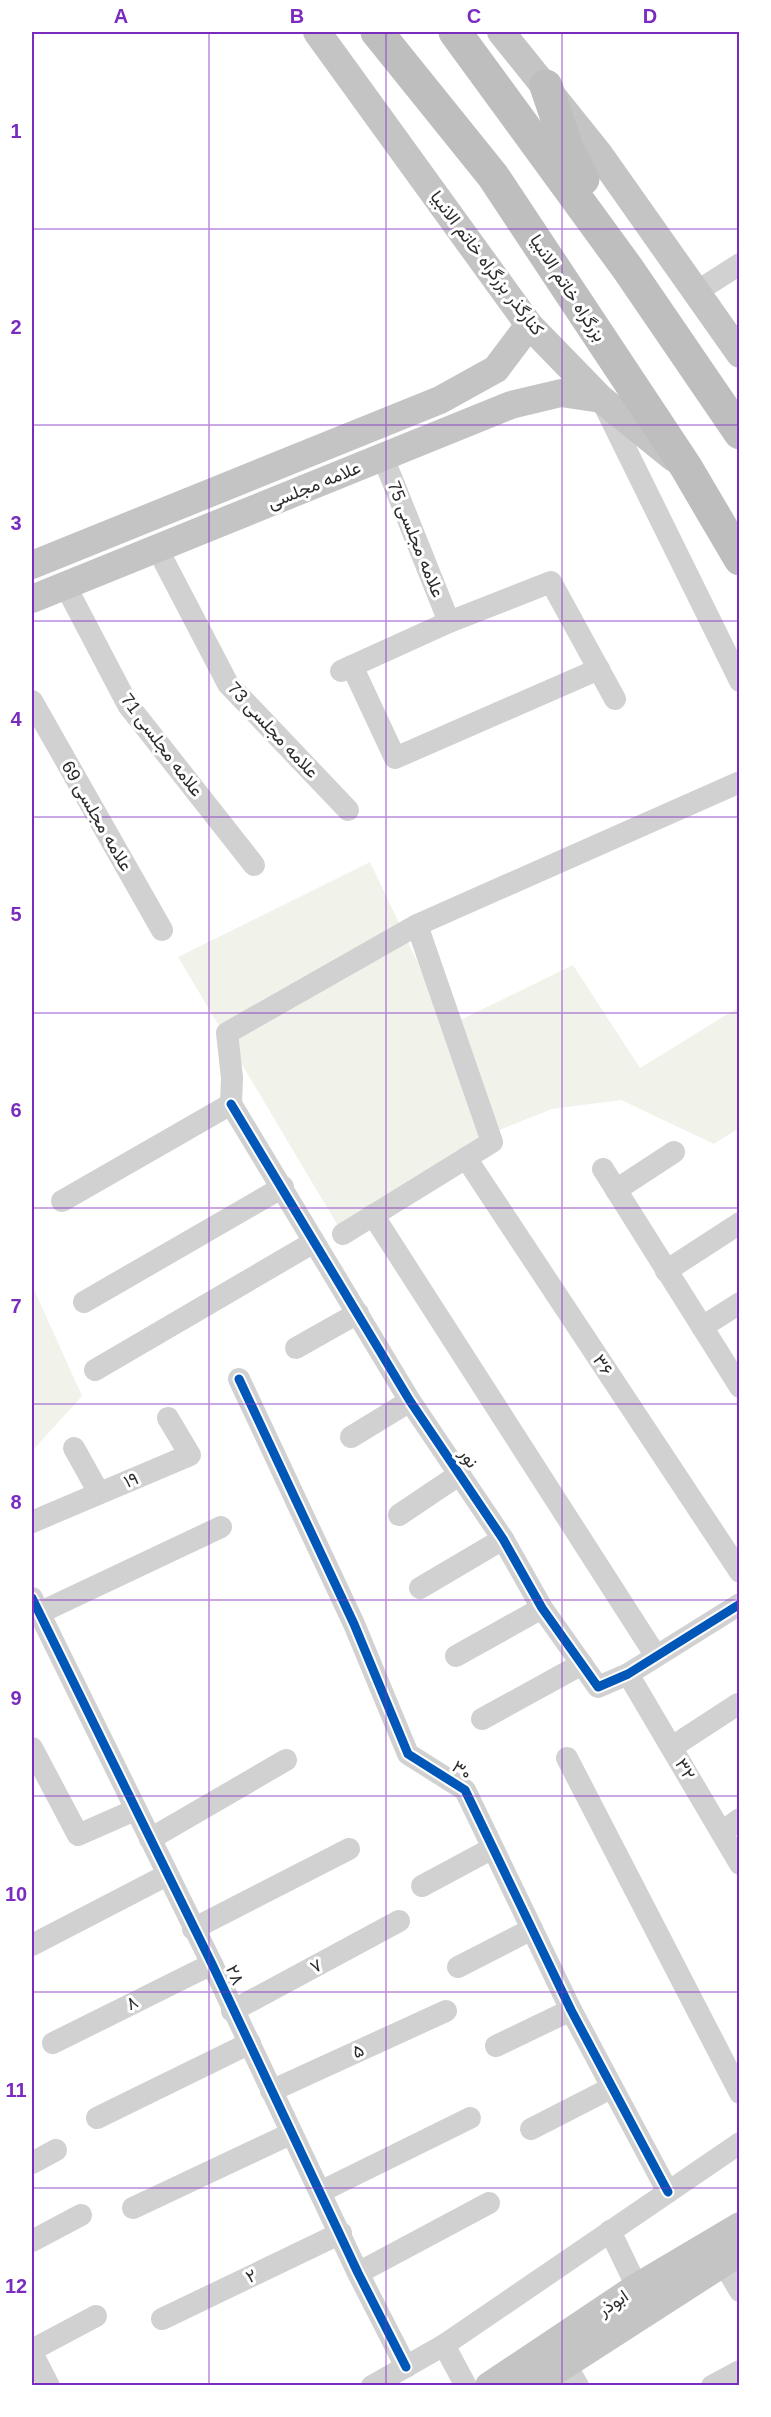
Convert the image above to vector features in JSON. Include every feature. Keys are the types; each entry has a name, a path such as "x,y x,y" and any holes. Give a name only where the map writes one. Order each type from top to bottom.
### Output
{"highway":[{"name":"بزرگراه خاتم الانبیا","path":"377,32 493,176 686,467 740,559"},
{"path":"454,32 628,269 740,433"},
{"path":"546,86 567,148 628,269"}],"main road":[{"name":"کنارگذر بزرگراه خاتم الانبیا","path":"317,32 529,325 601,399 686,467"},
{"path":"506,33 599,154 740,354"},
{"name":"علامه مجلسی","path":"32,565 440,400 496,369 529,325"},
{"name":"علامه مجلسی","path":"32,599 511,405 561,393 601,399"},
{"path":"418,409 433,417 436,423 429,438"},
{"name":"ابوذر","path":"489,2385 637,2287 740,2226"},
{"name":"ابوذر","path":"532,2385 572,2374 731,2257"}],"street":[{"path":"696,292 740,264"},
{"path":"601,399 740,681"},
{"name":"علامه مجلسی 75","path":"383,457 449,622"},
{"name":"علامه مجلسی 73","path":"157,548 228,684 348,810"},
{"path":"599,669 396,758 347,669 449,622 552,582 599,669 615,699"},
{"name":"علامه مجلسی 71","path":"65,585 128,705 254,865"},
{"name":"علامه مجلسی 69","path":"32,701 162,930"},
{"path":"62,1201 231,1104 232,1078 227,1034 417,925 740,782"},
{"path":"343,1234 492,1142 417,925"},
{"name":"نور","path":"231,1104 410,1401 503,1539 542,1608 598,1687 628,1674 740,1604"},
{"path":"616,1190 674,1152"},
{"name":"۳۶","path":"466,1158 740,1572"},
{"path":"603,1170 740,1387"},
{"path":"84,1302 283,1187"},
{"path":"373,1215 656,1656"},
{"path":"666,1270 740,1223"},
{"path":"95,1370 314,1242"},
{"path":"702,1327 740,1303"},
{"path":"296,1348 357,1313"},
{"name":"۳۰","path":"239,1379 354,1624 408,1754 465,1790 491,1849 571,2010 668,2192"},
{"path":"351,1437 410,1401"},
{"name":"۱۹","path":"32,1522 190,1455 168,1418"},
{"path":"74,1448 99,1493"},
{"path":"399,1515 460,1474"},
{"path":"35,1605 221,1527"},
{"path":"420,1588 503,1539"},
{"name":"۲۸","path":"35,1605 212,1964 290,2134 406,2367"},
{"path":"456,1656 542,1608"},
{"path":"482,1719 582,1664"},
{"name":"۳۲","path":"628,1674 672,1747 731,1825 740,1864"},
{"path":"672,1747 738,1704"},
{"path":"32,1748 78,1835 135,1810"},
{"path":"567,1758 740,2093"},
{"path":"150,1839 286,1760"},
{"path":"193,1929 349,1849"},
{"path":"422,1886 491,1849"},
{"path":"32,1945 167,1875"},
{"name":"۷","path":"232,2011 399,1921"},
{"path":"459,1966 532,1929"},
{"name":"۸","path":"53,2043 212,1964"},
{"path":"496,2046 571,2010"},
{"name":"۵","path":"271,2091 446,2011"},
{"path":"97,2118 250,2043"},
{"path":"531,2129 611,2088"},
{"path":"320,2192 470,2118"},
{"path":"133,2208 290,2134"},
{"path":"372,2385 444,2346 740,2143"},
{"path":"32,2163 56,2150"},
{"path":"358,2273 489,2203"},
{"path":"32,2241 81,2215"},
{"path":"610,2231 637,2287"},
{"name":"۲","path":"162,2319 341,2233"},
{"path":"731,2257 740,2291"},
{"path":"49,2385 32,2352 96,2316"},
{"path":"444,2346 466,2385"},
{"path":"712,2385 740,2371"}],"shaded area":[{"path":"370,862 448,1026 573,965 640,1068 739,1007 739,1128 714,1144 621,1100 552,1109 497,1131 338,1226 178,957"},
{"path":"32,1285 82,1396 34,1449 32,1447"}],"cycle path":[{"path":"231,1104 410,1401 503,1539 542,1608 598,1687 628,1674 740,1604"},
{"path":"239,1379 354,1624 408,1754 465,1790 571,2010 668,2192"},
{"path":"32,1598 212,1964 358,2273 406,2367"}]}
